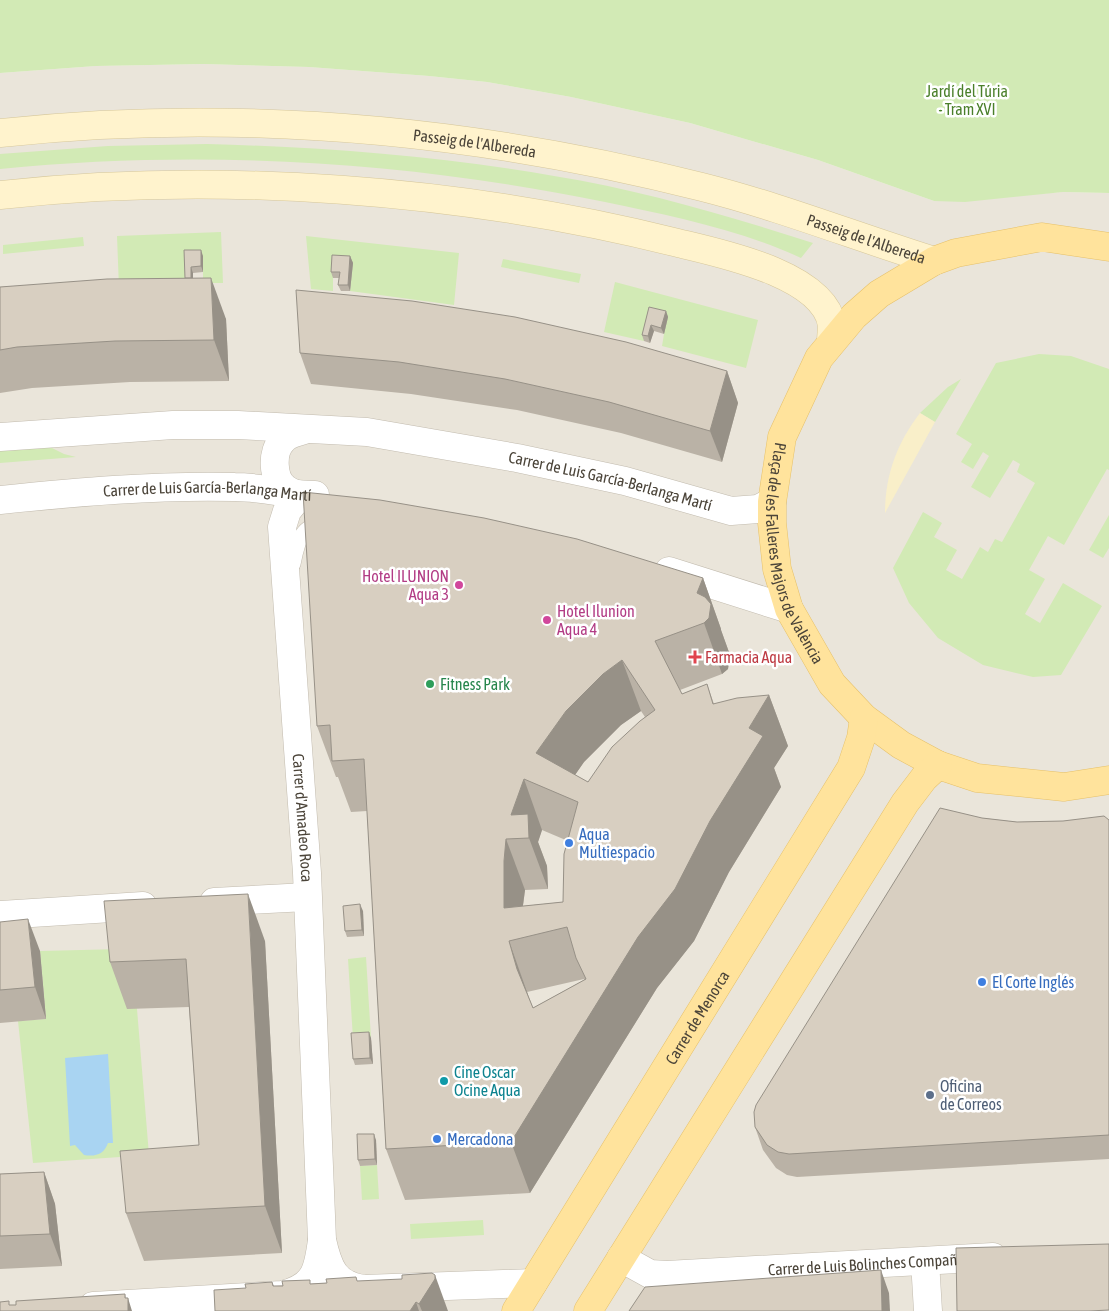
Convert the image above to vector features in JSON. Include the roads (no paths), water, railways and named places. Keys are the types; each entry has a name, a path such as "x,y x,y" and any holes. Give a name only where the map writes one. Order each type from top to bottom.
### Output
{"main road":[{"name":"Plaça de les Falleres Majors de València","path":"1109,247 1042,237 956,253 934,261 879,294 854,316 819,358 782,437 772,502 772,523 777,569 789,609 832,684 864,718 901,746 938,765 977,778 1064,787 1109,780"},
{"name":"Carrer de Menorca","path":"516,1311 851,768 861,738 864,718"},
{"path":"588,1311 905,804 924,778 938,765"}],"street":[{"name":"Passeig de l'Albereda","path":"0,133 58,127 242,123 344,127 435,136 534,151 703,187 792,213 934,261"},
{"path":"0,195 53,189 164,185 255,187 420,198 563,217 617,228 713,252 760,265 782,274 811,294 825,308 832,324 831,342"},
{"name":"Carrer de Luis García-Berlanga Martí","path":"0,437 173,425 238,425 367,432 517,458 625,481 731,511 758,509 772,502"},
{"path":"300,496 285,489 277,480 275,466 277,448 283,438 304,430"},
{"name":"Carrer de Luis García-Berlanga Martí","path":"0,500 170,486 238,487 300,496 339,497"},
{"name":"Carrer d'Amadeo Roca","path":"300,496 287,512 282,527 307,897 322,1240"},
{"path":"646,564 789,609"},
{"path":"0,914 307,897"},
{"path":"322,1240 325,1256 333,1272 349,1287 364,1290 533,1283"},
{"path":"66,1308 282,1295 297,1292 307,1286 315,1274 322,1240"},
{"name":"Carrer de Luis Bolinches Compañ","path":"621,1258 650,1274 667,1275 1022,1255"},
{"path":"925,1261 928,1311"}],"lane":[{"path":"286,595 296,549 303,533 309,527 318,524 340,526"}],"water":[{"path":"108,1054 113,1143 108,1143 99,1154 92,1156 84,1155 75,1145 70,1146 65,1058"}],"place":[{"name":"Hotel ILUNION Aqua 3","path":"459,585"},
{"name":"Hotel Ilunion Aqua 4","path":"547,620"},
{"name":"Farmacia Aqua","path":"695,657"},
{"name":"Fitness Park","path":"430,684"},
{"name":"Aqua Multiespacio","path":"569,843"},
{"name":"El Corte Inglés","path":"982,982"},
{"name":"Cine Oscar Ocine Aqua","path":"444,1081"},
{"name":"Oficina de Correos","path":"930,1095"},
{"name":"Mercadona","path":"437,1139"}],"park label":[{"name":"Jardí del Túria - Tram XVI","path":"967,100"}]}
